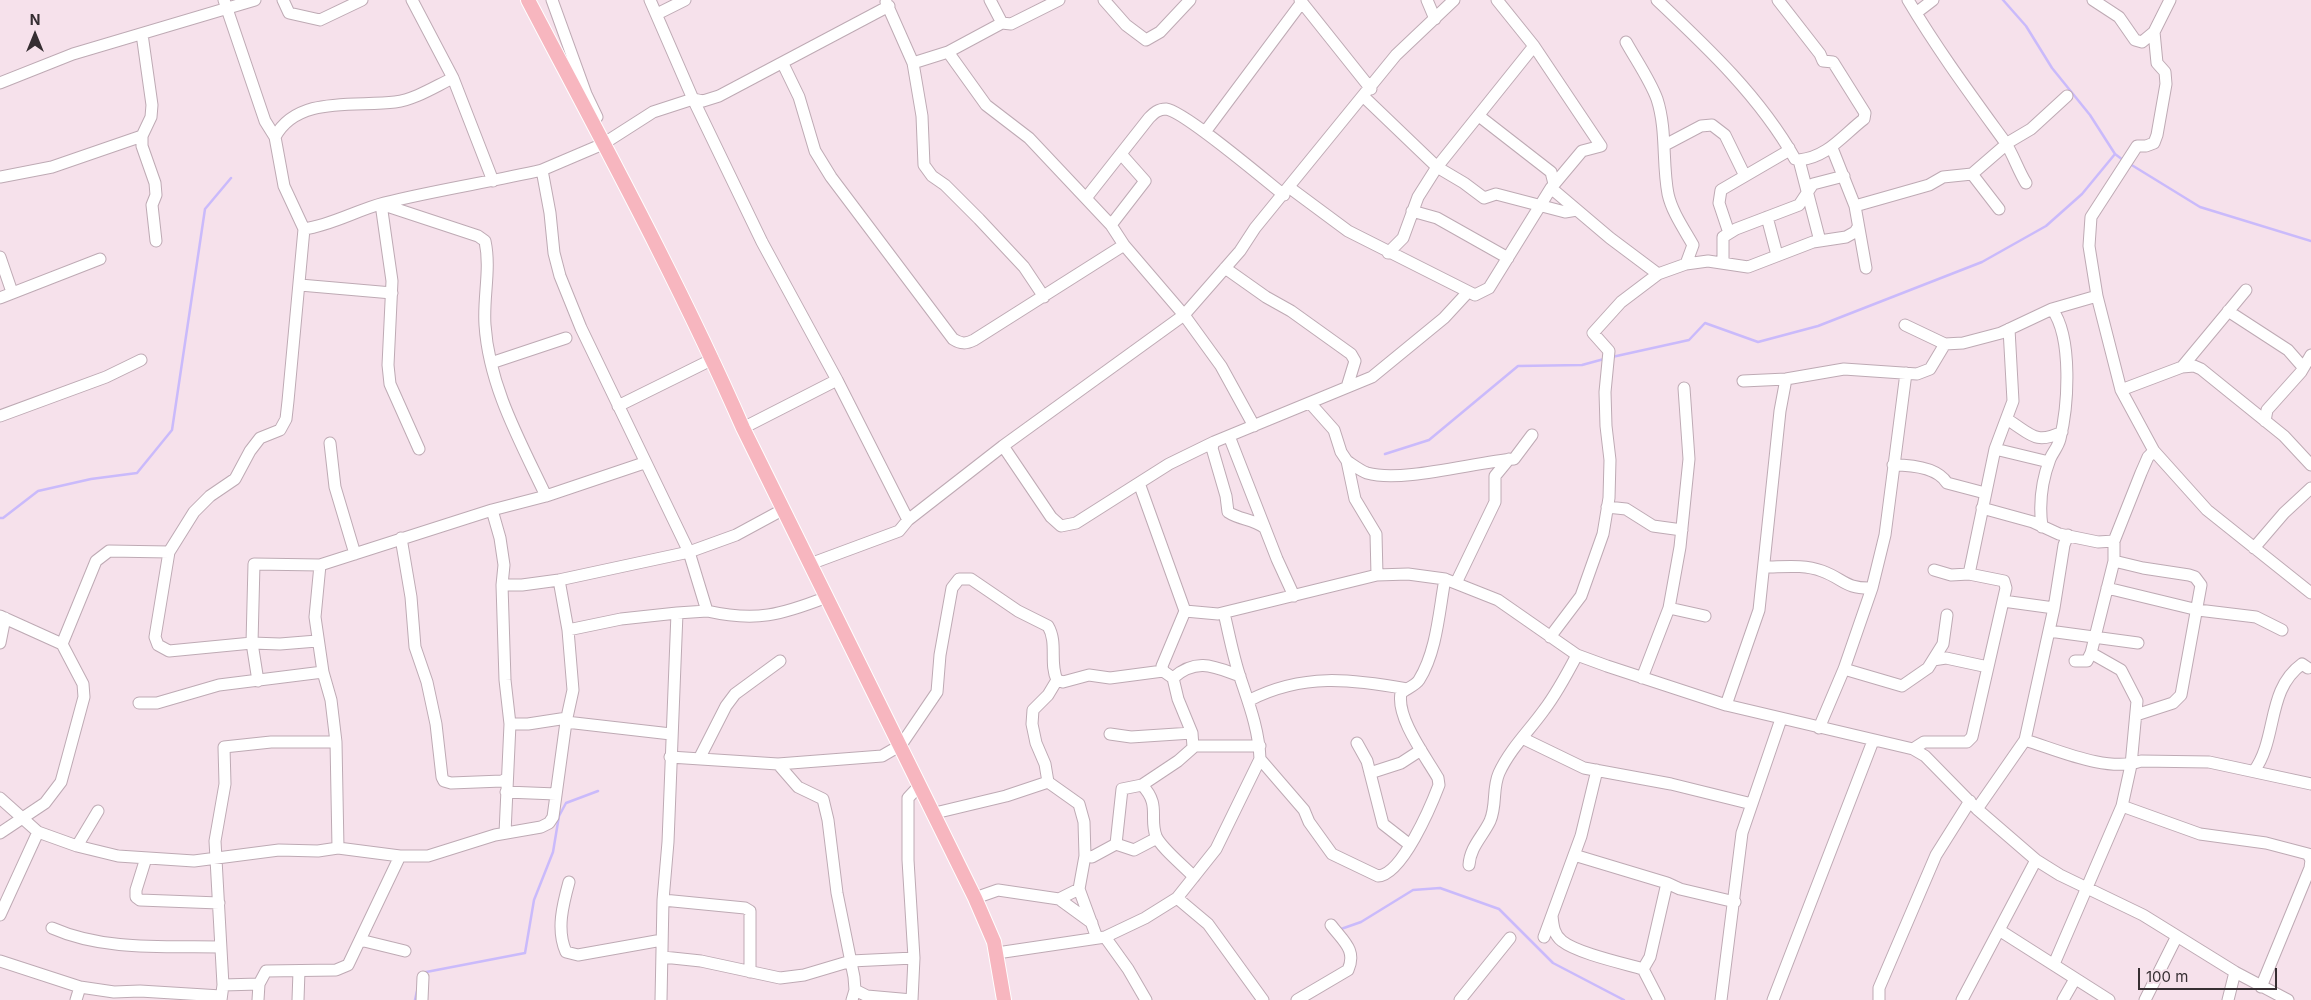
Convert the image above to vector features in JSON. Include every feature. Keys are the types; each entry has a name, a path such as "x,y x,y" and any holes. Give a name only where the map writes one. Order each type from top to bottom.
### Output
{"main road":[{"path":"528,0 606,142 713,359 743,428 975,898 997,953 1004,1000"}],"street":[{"path":"0,82 73,54 142,34 225,4 255,0"},
{"path":"283,0 289,13 320,20 362,0"},
{"path":"412,0 453,78 493,181"},
{"path":"552,0 586,94 606,142"},
{"path":"650,0 693,99 762,242 837,380 908,520"},
{"path":"657,14 685,0"},
{"path":"990,0 1002,23"},
{"path":"913,62 948,52 1002,23 1011,24 1059,0"},
{"path":"1104,0 1126,25 1146,40 1160,32 1190,0"},
{"path":"1427,0 1434,19"},
{"path":"810,564 899,532 908,520 1003,446 1184,315 1225,268 1396,55 1454,0"},
{"path":"1086,198 1156,111 1166,109 1204,132 1287,191 1348,231 1388,253 1475,295 1489,288 1539,206 1582,151 1601,146 1534,46 1497,0"},
{"path":"1657,0 1705,44 1751,96 1785,140 1795,159 1799,160 1820,241"},
{"path":"1778,0 1820,54 1823,61 1833,62 1865,113 1864,119 1848,131 1832,148 1799,160"},
{"path":"1908,0 1978,107 2006,144 2016,167 2026,183"},
{"path":"1916,13 1933,0"},
{"path":"2093,0 2119,17 2135,40 2142,42 2154,32 2170,0"},
{"path":"1204,132 1301,1 1367,93 1437,168 1464,183 1484,198 1496,194 1565,212 1577,210"},
{"path":"304,229 320,226 381,204 542,170 606,142 653,112 693,99 703,101 719,96 783,64 887,3 913,62 922,116 924,165 932,176 945,185 979,218 1024,267 1044,297"},
{"path":"225,4 265,121 276,137 284,186 304,229 286,419 280,430 260,438 250,451 235,479 210,496 194,512 169,552 155,637 158,645 169,650 188,650 252,643 280,644 317,641"},
{"path":"2154,32 2157,62 2165,72 2160,118 2154,143 2146,146 2137,146 2091,217 2089,246 2097,296 2121,390 2154,451 2196,500 2311,593"},
{"path":"142,34 152,104 151,117 142,136 142,146 155,183 156,195 152,204 156,240"},
{"path":"1626,42 1656,99 1665,145 1664,156 1669,195 1676,216 1693,245 1686,264"},
{"path":"1388,253 1403,238 1412,210 1437,168 1534,46"},
{"path":"948,52 986,105 1029,138 1111,225 1124,246 1184,315 1221,366 1254,426"},
{"path":"783,64 799,97 815,151 831,177 953,339 967,344 1124,246"},
{"path":"276,137 289,119 310,110 410,99 453,78"},
{"path":"1855,206 1929,185 1943,177 1972,174 2006,144 2031,129 2067,96"},
{"path":"1479,116 1551,172 1553,186 1577,210 1658,274"},
{"path":"1665,145 1701,126 1712,125 1725,135 1745,176"},
{"path":"0,177 52,167 142,136"},
{"path":"1729,233 1719,203 1721,190 1788,151 1789,148"},
{"path":"1832,148 1855,206 1866,268"},
{"path":"1111,225 1145,181 1122,154"},
{"path":"542,170 550,213 554,253 560,276 581,328 644,463 689,552 707,611"},
{"path":"1972,174 1999,209"},
{"path":"1723,262 1723,237 1767,217 1800,205 1812,184 1844,176"},
{"path":"381,204 392,281 388,364 390,384 419,449"},
{"path":"381,204 478,236 486,241 488,278 485,324 491,363 507,415 546,496"},
{"path":"1412,210 1437,218 1508,258"},
{"path":"1767,217 1777,255"},
{"path":"1550,637 1581,596 1603,534 1607,507 1610,460 1605,392 1609,351 1593,333 1621,302 1658,274 1686,264 1708,261 1748,267 1820,241 1846,237 1855,232 1858,227"},
{"path":"0,257 12,292"},
{"path":"0,298 100,259"},
{"path":"1225,268 1266,297 1291,311 1351,354 1354,362 1347,387"},
{"path":"300,285 392,293"},
{"path":"2182,367 2246,290"},
{"path":"1003,446 1051,517 1062,526 1076,523 1168,464 1214,442 1372,377 1444,318 1468,292"},
{"path":"1906,324 1939,345 1963,343 2009,329 2052,309 2097,296"},
{"path":"2042,527 2041,499 2049,462 2057,448 2062,432 2067,398 2065,351 2058,316 2052,309"},
{"path":"2228,311 2288,350 2302,366"},
{"path":"1969,574 1995,449 2008,420 2013,401 2009,329"},
{"path":"491,363 566,338"},
{"path":"1743,381 1786,379 1844,369 1917,374 1930,369 1939,345"},
{"path":"2197,347 2201,369"},
{"path":"2265,421 2267,410 2301,372 2302,366 2311,354"},
{"path":"618,406 713,359"},
{"path":"0,416 106,377 142,360"},
{"path":"2121,390 2182,367 2194,366 2201,369 2284,436 2311,465"},
{"path":"1819,728 1844,669 1872,588 1885,536 1906,373"},
{"path":"1726,705 1759,610 1780,411 1786,379"},
{"path":"743,428 837,380"},
{"path":"1642,678 1669,608 1682,530 1689,459 1684,388"},
{"path":"1310,403 1334,430 1341,452 1347,462 1354,499 1376,534 1377,575"},
{"path":"2008,420 2041,439 2048,439 2062,432"},
{"path":"1347,462 1366,473 1386,475 1415,474 1514,459 1519,455 1532,434"},
{"path":"1229,436 1294,596"},
{"path":"1214,442 1212,448 1226,496 1228,512 1235,517 1255,520 1265,528"},
{"path":"330,443 335,487 355,554"},
{"path":"1995,449 2049,462"},
{"path":"2075,661 2087,661 2091,653 2114,561 2114,542 2148,457 2154,451"},
{"path":"1260,760 1304,810 1309,822 1332,854 1378,876 1385,875 1410,845 1421,828 1439,785 1438,778 1421,750 1401,710 1401,693 1418,682 1434,640 1450,581 1495,502 1495,476 1509,459"},
{"path":"258,680 252,643 254,564 320,565 492,510 546,496 644,463"},
{"path":"1893,466 1906,465 1934,472 1943,477 1947,483 1986,493"},
{"path":"1139,483 1185,611 1172,645 1162,661 1163,671"},
{"path":"2254,548 2284,513 2311,488"},
{"path":"1607,507 1626,509 1653,526 1682,530"},
{"path":"1982,508 2068,536 2098,542 2114,542"},
{"path":"502,585 522,585 559,580 689,552 736,535 784,509"},
{"path":"492,510 500,538 504,565 502,585 505,680 510,724 505,833"},
{"path":"1879,1000 1880,988 1936,855 2025,740 2054,608 2064,545 2068,536"},
{"path":"401,538 415,647 427,682 436,724 442,777 444,781 451,783 502,781 506,779"},
{"path":"62,644 96,561 109,551 169,552"},
{"path":"2114,561 2195,578 2201,585 2198,610 2189,643 2181,695 2173,703 2136,716"},
{"path":"320,565 315,617 317,641 331,700 336,742 338,848"},
{"path":"1764,567 1799,566 1822,571 1851,588 1872,588"},
{"path":"1913,749 1924,742 1967,742 1972,737 2006,588 2004,580 1969,574 1951,575 1934,570"},
{"path":"1185,611 1207,614 1224,612 1377,575 1408,574 1450,581 1498,600 1577,654 1642,678 1726,705 1781,720 1913,749 1925,756 1973,805 2036,860 2060,875 2143,915 2235,972 2286,999"},
{"path":"670,757 778,764 882,756 901,745 937,692 940,654 948,607 952,588 959,579 971,579 1018,611 1048,626 1054,640 1054,674 1057,680 1063,682 1089,675 1110,678 1163,671 1173,678 1178,699 1192,733 1193,747"},
{"path":"0,798 38,832 77,846 118,856 194,861 279,850 318,851 338,848 400,856 428,856 505,833 549,824 553,817 573,690 568,630 559,580"},
{"path":"2107,588 2198,610 2256,617 2282,630"},
{"path":"568,630 621,618 677,613 707,611 733,617 768,616 787,612 828,597"},
{"path":"2003,601 2054,608"},
{"path":"1669,608 1704,616"},
{"path":"997,953 1101,937 1145,918 1177,898 1216,849 1260,760 1260,746 1250,700 1240,676 1224,612"},
{"path":"660,1000 677,613"},
{"path":"1844,669 1902,686 1928,668 1934,660 1943,644 1947,614"},
{"path":"0,643 2,617 62,644 83,684 84,697 61,782 45,803 0,834"},
{"path":"2049,631 2138,644"},
{"path":"2054,964 2122,806 2131,765 2137,701 2121,670 2091,653"},
{"path":"1469,865 1469,855 1490,823 1495,809 1493,794 1499,772 1523,734 1542,712 1564,680 1577,654"},
{"path":"1934,660 1946,658 1988,667"},
{"path":"699,759 726,706 735,694 780,661"},
{"path":"2254,771 2261,761 2279,694 2288,676 2302,664 2308,668"},
{"path":"1173,678 1188,668 1211,665 1240,676"},
{"path":"139,703 157,703 219,685 323,672"},
{"path":"1250,700 1266,692 1318,679 1366,682 1407,688"},
{"path":"1057,680 1048,695 1034,710 1032,724 1036,743 1045,764 1048,782 1079,804 1084,822 1085,856 1079,889 1093,924 1101,937 1128,969 1146,1000"},
{"path":"510,724 567,720 671,734"},
{"path":"1721,1000 1735,902 1742,834 1781,720"},
{"path":"1110,734 1131,737 1192,733"},
{"path":"1522,738 1565,760 1596,770 1671,784 1752,804"},
{"path":"2025,740 2113,765 2131,765 2141,761 2209,762 2311,784"},
{"path":"1773,1000 1873,741"},
{"path":"222,994 218,858 215,840 225,784 223,750 226,745 336,742"},
{"path":"1357,743 1367,760 1382,824 1410,845"},
{"path":"1116,844 1122,790 1142,785 1178,761 1193,747 1260,746"},
{"path":"1370,773 1401,763 1421,750"},
{"path":"778,764 798,787 824,800 835,885 851,961 853,995 912,1000 914,958 908,860 908,798 920,785"},
{"path":"1544,937 1574,855 1596,770"},
{"path":"934,813 1006,796 1048,782"},
{"path":"1142,785 1149,793 1154,806 1157,838 1194,876"},
{"path":"506,792 556,794"},
{"path":"2122,806 2200,834 2266,843 2308,854 2311,860 2310,868 2278,950 2261,987"},
{"path":"77,846 98,811"},
{"path":"0,913 38,832"},
{"path":"1085,856 1092,857 1116,844 1134,850 1157,838"},
{"path":"1574,855 1667,883 1680,889 1735,902"},
{"path":"258,1000 259,984 266,971 344,968 348,965 400,856"},
{"path":"146,858 136,890 136,897 140,900 218,904"},
{"path":"1962,1000 2036,860"},
{"path":"569,882 562,910 563,945 566,952 578,955 662,940"},
{"path":"1643,969 1650,957 1667,883"},
{"path":"1059,899 1079,889"},
{"path":"975,898 998,890 1059,899 1093,924"},
{"path":"1177,898 1208,924 1263,1000"},
{"path":"663,900 745,908 750,911 750,972"},
{"path":"1552,915 1554,930 1561,941 1576,948 1643,969 1659,1000"},
{"path":"1297,1000 1348,970 1352,962 1352,953 1331,925"},
{"path":"52,928 84,939 138,946 220,946"},
{"path":"1999,930 2109,1000"},
{"path":"2145,1000 2176,936"},
{"path":"1460,1000 1510,938"},
{"path":"360,940 405,951"},
{"path":"663,957 701,961 780,978 804,975 851,961 914,958"},
{"path":"0,960 80,987 139,995 222,994 259,984"},
{"path":"298,1000 299,971"},
{"path":"2228,1000 2235,972"},
{"path":"422,1000 423,977"},
{"path":"2063,1000 2075,978"},
{"path":"76,1000 80,987"}],"waterway":[{"path":"2003,0 2026,26 2052,68 2090,115 2115,154 2123,160"},
{"path":"1612,357 1689,340 1705,323 1758,342 1818,326 1982,262 2046,226 2082,194 2115,154"},
{"path":"2130,164 2200,207 2311,241"},
{"path":"0,518 3,518 38,491 91,479 137,473 172,430 205,209 231,178"},
{"path":"1385,454 1429,440 1518,366 1582,365 1604,359"},
{"path":"421,973 525,953 534,900 553,852 559,816 566,803 598,791"},
{"path":"1341,929 1361,922 1413,890 1440,888 1499,909 1553,963 1624,1000"},
{"path":"415,1000 417,991"}]}
